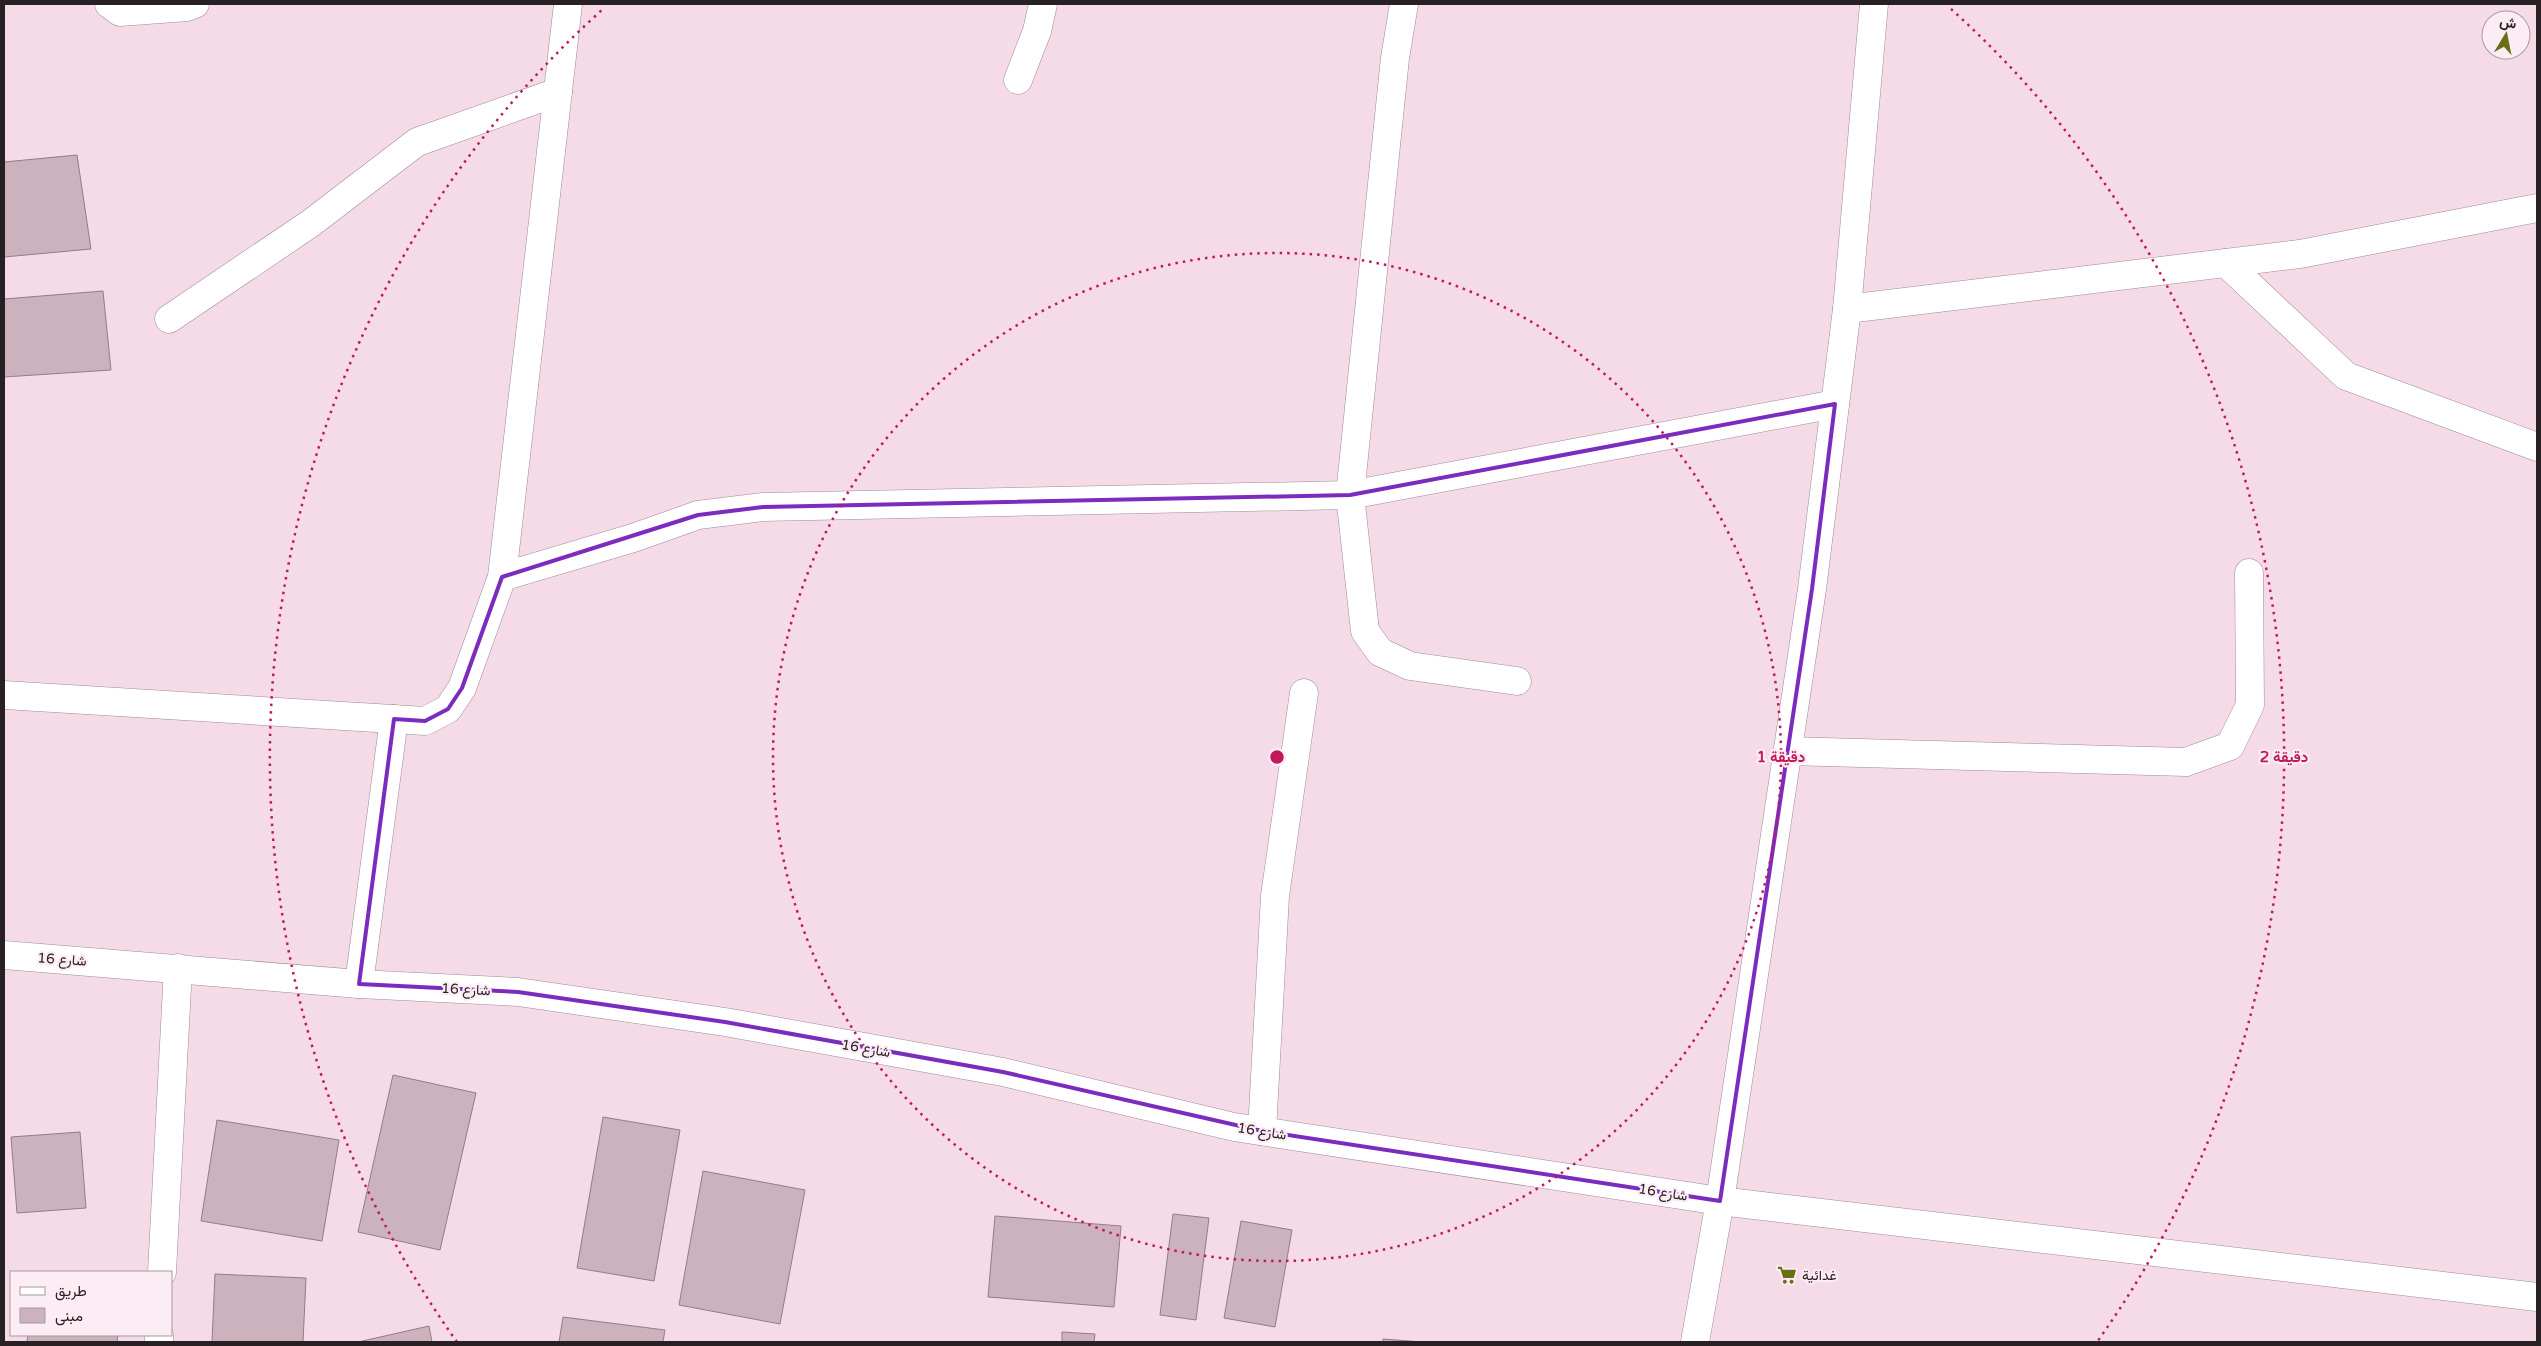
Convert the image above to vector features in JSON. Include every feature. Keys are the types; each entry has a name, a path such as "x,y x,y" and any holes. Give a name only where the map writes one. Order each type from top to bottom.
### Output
{"street":[{"path":"109,4 120,12 187,7 195,4"},
{"path":"4,695 425,721 448,708 462,688 502,577 568,4"},
{"path":"1018,80 1038,31 1043,4"},
{"path":"1404,4 1394,68 1350,495 1366,631 1380,652 1410,666 1516,681"},
{"path":"1695,1342 1720,1201 1812,589 1847,309 1874,4"},
{"path":"169,319 311,223 417,142 558,92"},
{"path":"1847,309 2300,254 2537,208"},
{"path":"2226,263 2346,376 2537,447"},
{"path":"502,577 633,538 698,515 763,507 1350,495 1835,404"},
{"path":"1788,751 2186,762 2230,746 2250,705 2249,573"},
{"path":"1262,1131 1275,896 1304,693"},
{"path":"359,984 394,719"},
{"name":"شارع 16","path":"4,955 359,984 518,992 725,1022 1004,1072 1234,1127 1720,1201 2537,1297"},
{"path":"162,1271 178,968"}],"highlighted area":[{"path":"1835,404 1812,589 1720,1201 1262,1131 1003,1072 725,1022 518,992 359,984 394,719 425,721 448,709 462,688 502,577 698,515 763,507 1350,495"}],"building":[{"path":"77,155 91,249 4,257 4,162"},
{"path":"103,291 111,370 4,377 4,299"},
{"path":"393,1075 476,1093 440,1250 358,1232"},
{"path":"603,1117 680,1130 654,1281 577,1268"},
{"path":"217,1120 339,1140 322,1241 201,1221"},
{"path":"80,1132 86,1208 17,1213 11,1137"},
{"path":"703,1171 805,1190 780,1324 679,1305"},
{"path":"1173,1214 1209,1218 1196,1320 1160,1315"},
{"path":"995,1216 1121,1226 1114,1307 988,1297"},
{"path":"1241,1221 1292,1230 1275,1327 1224,1318"},
{"path":"215,1274 306,1278 303,1342 212,1342"},
{"path":"563,1317 665,1330 663,1342 559,1342"},
{"path":"429,1326 432,1342 358,1342"},
{"path":"1062,1332 1095,1334 1094,1342 1062,1342"},
{"path":"28,1336 118,1336 117,1342 27,1342"},
{"path":"1383,1339 1423,1342 1383,1342"}],"place":[{"name":"غدائية","path":"1787,1275"}]}
